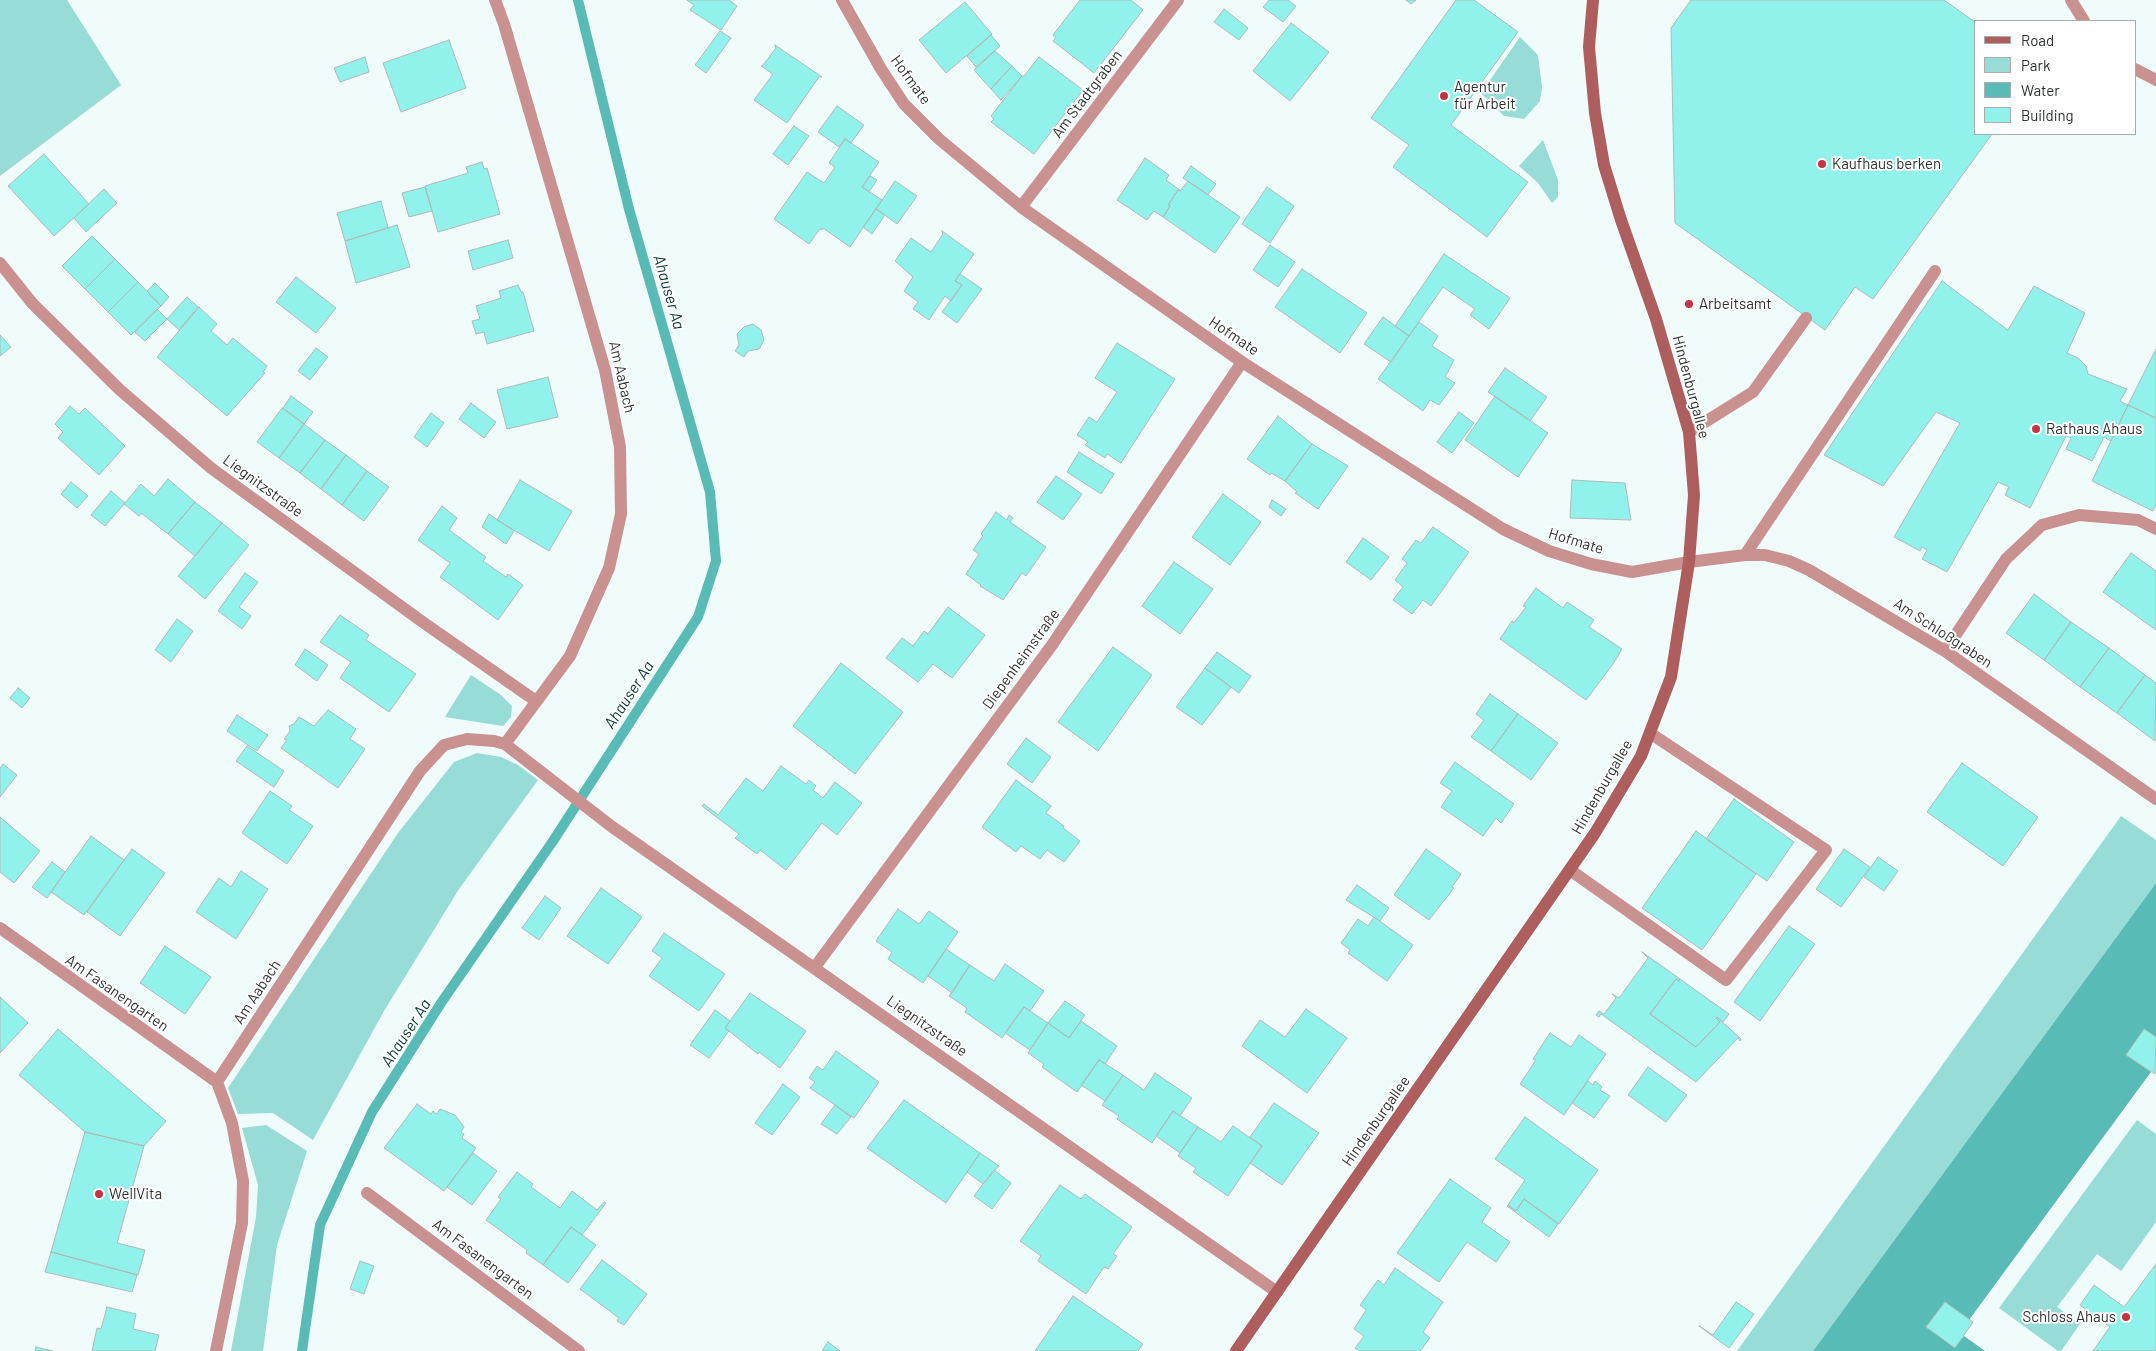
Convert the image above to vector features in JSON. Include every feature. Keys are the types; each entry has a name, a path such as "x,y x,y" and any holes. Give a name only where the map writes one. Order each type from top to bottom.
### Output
{"street":[{"name":"Am Aabach","path":"495,0 504,24 606,370 620,447 621,514 609,568 570,656 505,744"},
{"name":"Hofmate","path":"842,0 881,69 904,104 939,139 1021,207 1242,362 1503,529 1549,552 1591,564 1632,572 1689,562"},
{"name":"Am Stadtgraben","path":"1021,207 1178,0"},
{"name":"Hindenburgallee","path":"1236,1351 1595,833 1641,756 1671,677 1689,562 1694,495 1689,432 1656,319 1604,165 1595,113 1589,47 1594,0"},
{"path":"2070,0 2083,20"},
{"path":"2136,70 2156,80"},
{"name":"Liegnitzstraße","path":"0,263 32,302 120,390 211,468 424,623 536,701"},
{"path":"1744,555 1935,271"},
{"path":"1689,432 1753,392 1806,318"},
{"name":"Diepenheimstraße","path":"815,967 1052,645 1242,362"},
{"path":"1945,651 2006,559 2042,525 2079,515 2138,520 2156,529"},
{"name":"Am Schloßgraben","path":"1689,562 1744,555 1765,555 1789,561 1809,570 1945,651 2156,799"},
{"path":"1570,870 1726,980 1826,850 1650,733"},
{"name":"Am Aabach","path":"217,1082 420,771 444,745 467,739 494,740 505,744 560,786"},
{"name":"Liegnitzstraße","path":"560,786 611,826 1277,1292"},
{"name":"Am Fasanengarten","path":"0,928 217,1082"},
{"path":"216,1351 242,1223 243,1181 232,1123 217,1082"},
{"name":"Am Fasanengarten","path":"368,1193 578,1351"}],"green space":[{"path":"0,0 67,0 121,85 0,176"},
{"path":"1520,37 1538,55 1542,87 1540,101 1524,119 1504,116 1481,93"},
{"path":"1543,140 1558,180 1558,197 1552,203 1538,183 1519,166"},
{"path":"471,675 501,695 512,706 511,717 503,726 445,717"},
{"path":"477,753 501,757 518,765 538,780 459,889 384,1011 313,1140 273,1113 238,1114 228,1088 398,833 454,762"},
{"path":"2121,816 2156,840 2156,883 1813,1351 1737,1351"},
{"path":"2137,1120 2156,1134 2156,1222 2121,1271 2097,1254 2057,1307 2080,1324 2061,1351 2058,1351 1999,1308"},
{"path":"266,1125 307,1151 277,1245 263,1351 231,1351 256,1217 258,1185 242,1128"}],"water":[{"path":"2156,883 2156,1037 2144,1029 2126,1055 2151,1072 1969,1320 1945,1302 1926,1327 1955,1347 1964,1336 1985,1351 1813,1351"}],"building":[{"path":"687,0 729,0 737,6 721,30 690,10 694,5"},
{"path":"1080,0 1131,0 1143,10 1094,73 1053,41 1056,37 1053,35"},
{"path":"1269,0 1288,0 1296,6 1283,22 1263,7"},
{"path":"1406,0 1416,0 1411,4"},
{"path":"1456,0 1474,0 1518,32 1451,125 1528,182 1487,237 1393,167 1409,145 1371,118"},
{"name":"Kaufhaus berken","path":"1691,0 1944,0 1974,21 1974,135 1991,135 1873,299 1855,287 1825,330 1675,223 1671,28"},
{"path":"965,2 992,34 946,73 919,40"},
{"path":"1224,9 1248,28 1239,40 1214,22"},
{"path":"1291,23 1329,52 1290,101 1253,71"},
{"path":"720,31 731,38 706,73 695,65"},
{"path":"991,35 1000,46 976,67 967,56"},
{"path":"449,40 466,88 401,112 383,63"},
{"path":"775,45 822,77 819,77 787,123 754,100 773,74 761,66 776,48"},
{"path":"995,51 1012,66 991,89 974,70"},
{"path":"365,57 369,72 340,82 334,68"},
{"path":"1039,57 1083,90 1034,154 991,122 994,119 991,116"},
{"path":"1012,66 1022,76 1001,100 991,89"},
{"path":"837,106 864,125 851,143 845,139 839,147 818,132"},
{"path":"794,126 809,136 788,165 773,154"},
{"path":"845,139 879,162 862,187 882,200 850,247 823,228 822,230 820,229 809,244 774,219 807,172 824,183 835,167 829,163"},
{"path":"44,154 89,204 54,236 8,186"},
{"path":"1145,158 1169,175 1166,180 1181,191 1178,190 1163,217 1154,211 1147,220 1117,200"},
{"path":"482,162 484,169 487,168 500,214 438,232 425,186 468,173 466,167"},
{"path":"1191,166 1216,184 1208,195 1183,178"},
{"path":"870,176 877,180 869,192 862,187"},
{"path":"895,181 917,196 897,224 876,209"},
{"path":"1188,181 1240,217 1215,253 1163,217 1178,190 1180,191"},
{"path":"425,187 432,211 409,217 402,193"},
{"path":"1267,187 1294,206 1270,243 1242,224"},
{"path":"104,189 117,203 86,232 74,218"},
{"path":"381,201 388,228 345,241 337,213"},
{"path":"876,209 885,215 872,234 863,227"},
{"path":"397,225 410,267 356,283 345,241"},
{"path":"942,231 974,254 955,281 962,285 951,301 945,296 929,320 913,309 918,302 904,291 913,277 895,261 911,238 931,252 943,234"},
{"path":"92,236 115,259 85,289 62,266"},
{"path":"508,240 513,258 473,270 468,251"},
{"path":"1270,245 1295,262 1278,287 1253,270"},
{"path":"1444,254 1510,298 1489,329 1470,315 1475,309 1443,287 1409,336 1395,326"},
{"path":"115,259 138,282 108,312 85,289"},
{"path":"1302,269 1367,313 1340,353 1275,307"},
{"path":"960,274 982,289 957,323 942,312 962,285 955,281"},
{"path":"296,277 336,308 316,333 276,302"},
{"name":"Rathaus Ahaus","path":"1942,281 2008,330 2034,286 2085,313 2067,353 2078,358 2086,366 2088,374 2127,389 2120,401 2128,405 2111,441 2104,437 2092,461 2066,449 2071,438 2066,436 2030,508 2005,495 2009,487 1998,482 1947,572 1922,559 1927,550 1922,547 1920,551 1894,537 1960,423 1936,412 1883,486 1824,455"},
{"path":"138,282 161,306 131,335 108,312"},
{"path":"155,283 169,297 161,306 147,291"},
{"path":"518,285 521,292 523,292 534,331 487,344 484,332 476,334 472,321 480,319 476,306 501,298 499,291"},
{"path":"187,297 198,307 179,330 167,319"},
{"path":"199,307 217,324 211,331 227,345 233,338 267,366 263,372 265,373 227,416 157,357"},
{"path":"157,309 167,319 145,341 135,332"},
{"path":"1383,317 1409,336 1391,362 1364,344"},
{"path":"1419,322 1438,336 1432,346 1454,360 1445,377 1455,383 1439,405 1430,400 1423,411 1378,379"},
{"path":"753,324 761,330 764,340 759,349 748,351 744,357 735,351 739,345 737,334 744,327"},
{"path":"0,335 11,347 0,356"},
{"path":"1117,343 1175,379 1121,463 1107,454 1105,458 1085,445 1088,442 1077,435 1089,417 1097,422 1117,392 1095,378"},
{"path":"316,348 328,357 310,380 298,371"},
{"path":"2156,349 2156,418 2128,405"},
{"path":"1505,368 1547,397 1530,421 1488,392"},
{"path":"548,377 558,417 507,429 497,390"},
{"path":"291,396 313,412 304,424 283,408"},
{"path":"1495,396 1548,433 1518,477 1465,440"},
{"path":"471,403 496,422 484,438 459,419"},
{"path":"2128,405 2156,418 2156,505 2153,511 2092,481"},
{"path":"70,406 79,414 85,408 125,446 99,475 58,438 63,432 55,424"},
{"path":"282,408 304,424 279,458 257,442"},
{"path":"1459,412 1474,423 1452,453 1437,442"},
{"path":"431,413 444,423 427,447 414,437"},
{"path":"1278,416 1312,444 1285,481 1271,473 1270,475 1247,459"},
{"path":"304,424 325,440 300,473 279,458"},
{"path":"325,440 346,455 321,489 300,473"},
{"path":"1312,444 1348,466 1318,509 1295,493 1297,492 1285,481"},
{"path":"1079,452 1114,474 1101,494 1067,472"},
{"path":"346,455 367,471 342,505 321,489"},
{"path":"367,471 389,487 364,521 342,505"},
{"path":"1056,476 1082,494 1063,520 1037,502"},
{"path":"168,479 195,502 168,534 141,513 139,516 124,504 141,484 154,496"},
{"path":"520,480 572,511 549,551 497,520"},
{"path":"1572,480 1625,483 1631,520 1570,518"},
{"path":"71,482 88,496 77,508 61,494"},
{"path":"111,491 125,503 105,526 91,515"},
{"path":"1223,494 1261,522 1230,565 1192,537"},
{"path":"1272,500 1286,509 1281,516 1269,507"},
{"path":"195,502 222,523 195,556 168,534"},
{"path":"442,506 457,518 449,530 486,557 483,561 506,577 508,574 523,585 498,620 440,577 450,563 418,540"},
{"path":"996,512 1007,520 1009,515 1013,518 1010,522 1046,547 1026,576 1022,573 1003,600 980,586 966,574 979,554 973,550"},
{"path":"489,514 514,531 506,544 482,527"},
{"path":"222,523 249,545 205,599 178,576"},
{"path":"1433,527 1469,552 1431,606 1423,600 1412,614 1393,600 1403,587 1395,580 1407,563 1402,559 1416,540 1421,543"},
{"path":"1363,538 1389,557 1371,580 1346,562"},
{"path":"2131,553 2156,571 2156,630 2103,592"},
{"path":"1174,562 1213,589 1180,634 1142,606"},
{"path":"245,573 258,582 239,607 251,616 242,629 218,611"},
{"path":"1536,588 1563,608 1567,602 1594,620 1589,627 1622,649 1586,700 1500,639 1512,621 1514,623 1526,607 1523,606"},
{"path":"2034,594 2071,622 2044,660 2006,633"},
{"path":"948,607 985,635 952,678 933,664 918,682 886,658 902,638 913,646 924,631 928,634"},
{"path":"340,615 369,635 366,640 416,674 389,712 340,678 351,662 320,642"},
{"path":"177,619 193,631 171,662 155,650"},
{"path":"2071,622 2109,648 2080,687 2044,660"},
{"path":"1113,647 1152,675 1098,751 1058,722"},
{"path":"2109,648 2145,675 2117,713 2080,687"},
{"path":"305,649 328,665 317,681 295,665"},
{"path":"1217,652 1251,676 1239,693 1205,668"},
{"path":"841,663 903,712 855,774 793,726"},
{"path":"1205,668 1231,687 1202,725 1176,707"},
{"path":"2145,675 2156,683 2155,741 2117,713"},
{"path":"18,688 30,698 22,708 10,698"},
{"path":"1490,694 1518,714 1491,751 1471,737 1484,720 1476,714"},
{"path":"328,710 356,729 350,739 365,749 338,788 281,748 287,740 284,739 290,731 289,726 294,724 299,717 314,726"},
{"path":"1518,714 1558,743 1531,780 1491,751"},
{"path":"237,715 268,735 257,751 227,731"},
{"path":"1026,738 1051,757 1032,783 1007,764"},
{"path":"247,746 284,771 274,787 236,761"},
{"path":"1455,762 1514,804 1501,823 1496,818 1483,836 1441,807 1452,791 1440,783"},
{"path":"1962,763 2038,817 2003,866 1927,812"},
{"path":"3,764 17,775 0,797 0,768"},
{"path":"781,766 806,784 809,780 816,786 813,790 823,798 835,782 862,803 837,835 822,823 786,870 760,850 757,854 735,838 739,834 702,806 704,804 718,815 746,778 763,791"},
{"path":"1016,780 1051,806 1046,813 1080,841 1064,862 1047,850 1040,859 1021,846 1016,852 982,827"},
{"path":"270,791 292,806 289,810 313,826 287,864 242,833"},
{"path":"1734,799 1794,842 1767,881 1706,839"},
{"path":"0,817 40,851 14,883 0,872"},
{"path":"1696,831 1756,874 1702,950 1642,908"},
{"path":"91,836 124,860 84,915 51,892"},
{"path":"132,849 165,873 120,936 87,912"},
{"path":"1426,849 1461,874 1452,887 1454,888 1429,920 1394,895"},
{"path":"1844,849 1870,867 1841,907 1816,889"},
{"path":"1878,857 1898,871 1884,891 1864,877"},
{"path":"52,862 65,872 47,898 32,887"},
{"path":"241,871 268,889 236,939 196,912 219,878 231,887"},
{"path":"1357,885 1389,908 1380,921 1346,900"},
{"path":"601,888 642,917 608,964 567,936"},
{"path":"545,896 561,908 539,940 522,928"},
{"path":"898,909 919,924 929,911 958,932 923,983 888,959 892,952 876,941"},
{"path":"1374,917 1413,945 1387,981 1348,953 1350,950 1341,943 1358,919 1368,926"},
{"path":"1789,926 1815,944 1760,1021 1734,1002"},
{"path":"664,933 725,974 699,1011 649,976 662,958 652,951"},
{"path":"165,946 211,977 185,1014 140,983"},
{"path":"946,949 970,965 952,993 928,976"},
{"path":"1642,952 1680,979 1679,981 1676,979 1650,1014 1696,1047 1720,1022 1717,1017 1741,1039 1740,1041 1738,1038 1696,1082 1601,1014 1599,1017 1596,1015 1599,1011 1604,1014 1616,998 1612,994 1619,998 1648,958"},
{"path":"1005,964 1044,991 1030,1011 1024,1007 1002,1038 965,1012 967,1008 949,996 970,965 994,981"},
{"path":"1676,979 1679,981 1680,979 1729,1014 1723,1022 1716,1018 1720,1022 1696,1047 1650,1014"},
{"path":"750,993 806,1031 780,1068 759,1052 758,1054 725,1028"},
{"path":"0,997 28,1023 0,1053"},
{"path":"1065,1001 1085,1015 1069,1038 1048,1023"},
{"path":"1024,1007 1048,1023 1030,1050 1005,1033"},
{"path":"1306,1009 1347,1038 1307,1093 1242,1046 1260,1020 1285,1037"},
{"path":"715,1010 730,1021 725,1028 729,1031 709,1058 690,1045"},
{"path":"1081,1021 1117,1046 1105,1064 1099,1060 1077,1092 1042,1067 1044,1064 1028,1053 1048,1023 1069,1038"},
{"path":"58,1029 166,1121 144,1146 85,1132 19,1075"},
{"path":"2144,1029 2156,1037 2155,1074 2126,1055"},
{"path":"1550,1033 1571,1047 1579,1035 1606,1054 1564,1115 1520,1084 1536,1060 1533,1059"},
{"path":"836,1051 879,1082 854,1118 810,1088 815,1082 809,1078 817,1066 823,1070"},
{"path":"1099,1060 1123,1075 1105,1101 1081,1085"},
{"path":"1648,1067 1687,1095 1666,1122 1628,1095"},
{"path":"1155,1073 1192,1098 1180,1116 1173,1111 1152,1143 1117,1119 1119,1116 1102,1105 1123,1075 1144,1090"},
{"path":"1588,1081 1593,1085 1595,1081 1602,1087 1600,1090 1610,1096 1594,1118 1572,1103"},
{"path":"783,1084 800,1097 772,1135 755,1123"},
{"path":"904,1100 980,1153 946,1203 867,1148"},
{"path":"1274,1103 1319,1133 1282,1185 1250,1163 1262,1146 1250,1137"},
{"path":"417,1104 431,1114 433,1111 437,1114 440,1109 455,1115 464,1127 461,1132 464,1134 462,1138 476,1148 444,1191 384,1148"},
{"path":"835,1105 851,1117 837,1134 821,1124"},
{"path":"1173,1111 1198,1127 1180,1153 1156,1136"},
{"path":"1525,1117 1598,1170 1559,1224 1524,1199 1516,1211 1508,1205 1525,1180 1495,1159"},
{"path":"1233,1126 1262,1146 1228,1196 1193,1172 1196,1168 1178,1156 1198,1127 1221,1142"},
{"name":"WellVita","path":"85,1132 144,1146 117,1243 145,1250 138,1275 51,1252"},
{"path":"473,1153 497,1171 472,1205 447,1187"},
{"path":"980,1153 999,1166 983,1184 967,1172"},
{"path":"994,1170 1011,1183 992,1209 974,1196"},
{"path":"517,1172 533,1184 531,1187 560,1208 572,1191 597,1210 604,1202 606,1203 582,1235 571,1227 543,1265 526,1253 527,1250 486,1220 501,1199 498,1197"},
{"path":"1450,1179 1491,1208 1482,1222 1510,1242 1496,1262 1467,1242 1439,1282 1397,1253"},
{"path":"1060,1185 1081,1199 1085,1194 1132,1227 1113,1254 1117,1256 1108,1269 1104,1267 1086,1294 1038,1261 1041,1256 1020,1241"},
{"path":"1524,1199 1558,1224 1549,1237 1507,1206 1516,1211"},
{"path":"571,1227 596,1245 568,1283 543,1265"},
{"path":"51,1252 137,1275 132,1292 45,1272"},
{"path":"602,1260 647,1294 624,1325 617,1321 619,1318 580,1289"},
{"path":"360,1261 374,1266 364,1294 350,1289"},
{"name":"Schloss Ahaus","path":"2156,1264 2156,1351 2093,1351 2110,1327 2080,1305 2094,1285 2124,1307"},
{"path":"1395,1268 1443,1302 1423,1332 1430,1338 1420,1351 1360,1351 1355,1348 1364,1336 1354,1329 1366,1310 1360,1305 1378,1280 1384,1285"},
{"path":"1073,1296 1143,1344 1138,1351 1035,1351"},
{"path":"1736,1302 1754,1314 1729,1348 1699,1326 1713,1335"},
{"path":"1945,1302 1973,1322 1955,1348 1926,1327"},
{"path":"107,1307 136,1314 133,1329 159,1335 155,1351 92,1351 97,1328 101,1329"},
{"path":"828,1342 840,1351 822,1351"},
{"path":"36,1347 53,1351 35,1351"}],"waterway":[{"name":"Ahauser Aa","path":"302,1351 320,1225 372,1112 441,1003 553,841 698,617 716,561 710,492 629,209 578,0"}],"place":[{"name":"Agentur für Arbeit","path":"1444,96"},
{"name":"Kaufhaus berken","path":"1822,164"},
{"name":"Arbeitsamt","path":"1689,304"},
{"name":"Rathaus Ahaus","path":"2036,429"},
{"name":"WellVita","path":"99,1194"},
{"name":"Schloss Ahaus","path":"2126,1317"}]}
